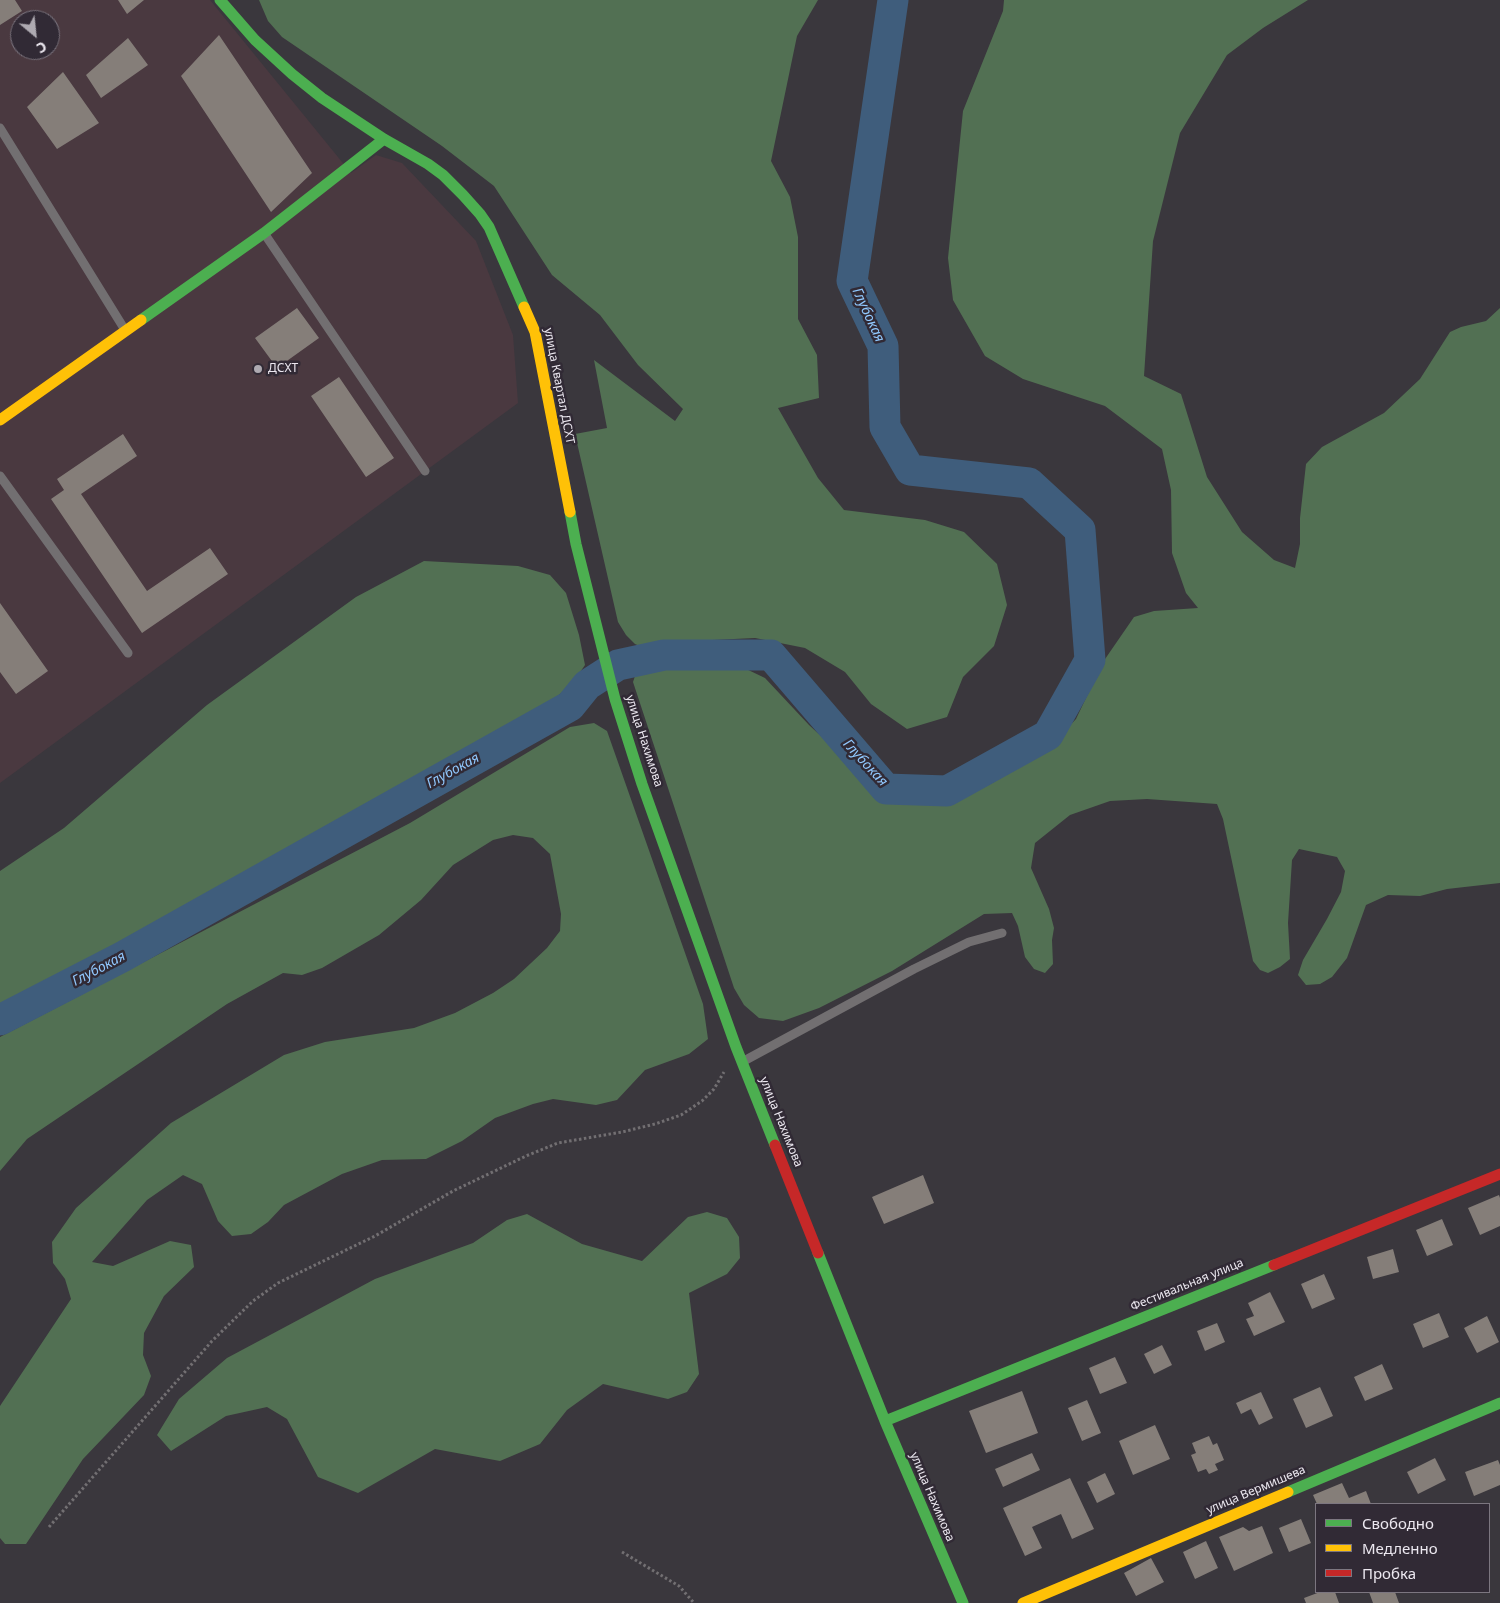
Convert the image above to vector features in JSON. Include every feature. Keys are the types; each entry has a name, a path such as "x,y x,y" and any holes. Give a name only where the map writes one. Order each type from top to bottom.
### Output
{"street":[{"name":"улица Квартал ДСХТ","path":"220,0 255,40 292,74 322,98 443,175 463,195 489,227 536,332 576,544 599,640"},
{"path":"0,420 264,233 384,139"},
{"name":"улица Нахимова","path":"599,640 615,700 642,784 742,1062 885,1421 963,1603"},
{"name":"Фестивальная улица","path":"885,1421 1500,1174"},
{"name":"улица Вермишева","path":"1023,1603 1500,1403"}],"lane":[{"path":"0,128 125,330"},
{"path":"264,233 425,471"},
{"path":"0,476 128,653"},
{"path":"742,1062 914,969 969,942 1002,933"}],"path":[{"path":"49,1527 212,1341 252,1301 278,1283 375,1236 453,1191 526,1156 558,1143 622,1132 681,1115 702,1101 714,1088 724,1072 742,1062"},
{"path":"622,1552 679,1586 694,1603"}],"shaded area":[{"name":"ДСХТ","path":"0,0 210,0 351,173 376,155 402,163 476,241 513,335 518,403 0,783"}],"green space":[{"path":"259,0 818,0 797,36 771,161 790,197 798,237 798,319 817,355 819,398 778,408 818,478 844,510 925,520 964,532 997,564 1007,605 994,646 963,677 947,717 907,729 871,704 845,672 805,648 755,638 713,640 644,648 635,644 626,635 618,622 575,434 607,428 594,360 675,421 683,409 638,365 600,315 552,275 494,186 442,146 282,37 268,21"},
{"path":"1004,0 1308,0 1263,28 1227,55 1180,133 1153,241 1144,376 1181,394 1207,477 1242,532 1274,560 1295,568 1300,544 1300,518 1306,464 1322,447 1384,413 1420,379 1450,332 1461,327 1486,321 1500,308 1500,883 1447,889 1420,896 1388,895 1366,905 1347,958 1332,977 1320,984 1306,985 1298,975 1303,960 1341,892 1345,871 1337,857 1299,849 1292,860 1288,923 1290,959 1268,973 1260,970 1253,961 1223,819 1217,804 1147,799 1110,801 1070,815 1035,843 1031,868 1049,909 1054,928 1052,940 1053,964 1045,973 1034,969 1025,957 1018,926 1012,913 984,914 892,971 819,1008 783,1021 759,1018 744,1005 734,988 633,682 636,673 652,667 697,663 742,667 765,678 809,725 886,796 918,800 967,796 994,782 1053,743 1076,719 1103,662 1134,617 1154,611 1198,608 1186,593 1172,553 1171,490 1162,449 1105,406 1023,379 985,356 953,300 948,258 963,111 1003,11"},
{"path":"424,561 518,566 550,575 566,593 579,635 585,665 572,684 541,710 169,920 0,1009 0,871 64,828 207,705 356,597"},
{"path":"594,723 607,731 703,1004 708,1039 689,1054 645,1070 617,1100 596,1105 553,1099 533,1104 495,1118 462,1141 426,1159 382,1160 342,1174 284,1205 268,1222 251,1234 232,1236 218,1221 202,1184 183,1175 147,1200 92,1262 113,1266 170,1241 191,1245 194,1267 164,1296 144,1333 143,1355 151,1376 144,1395 83,1459 26,1544 5,1544 0,1538 0,1406 71,1299 65,1279 53,1263 52,1242 76,1208 171,1123 284,1055 325,1042 414,1028 455,1013 493,993 514,979 547,948 560,931 561,914 550,854 533,838 513,835 493,840 453,865 421,900 379,935 322,968 302,975 283,973 227,1004 27,1139 0,1171 0,1037 410,823 570,727"},
{"path":"707,1212 727,1218 739,1237 740,1258 727,1274 689,1293 699,1374 687,1392 668,1399 603,1384 567,1410 540,1444 500,1461 435,1449 358,1493 318,1477 287,1419 267,1407 226,1416 171,1451 157,1435 179,1399 227,1358 375,1279 473,1243 507,1220 527,1214 582,1244 642,1261 688,1217"}],"building":[{"path":"0,0 15,0 21,10 10,10 10,19 0,25"},
{"path":"118,0 144,0 127,14"},
{"path":"219,35 312,173 271,212 181,76"},
{"path":"128,38 148,65 101,98 86,75"},
{"path":"63,72 99,123 57,149 27,107"},
{"path":"297,308 319,338 277,368 255,338"},
{"path":"339,377 394,458 366,477 311,396"},
{"path":"123,434 137,456 81,494 147,591 210,548 228,574 142,633 51,499 64,490 57,479"},
{"path":"0,603 48,671 16,694 0,672"},
{"path":"923,1175 934,1203 884,1224 872,1197"},
{"path":"1499,1195 1500,1226 1480,1235 1468,1208"},
{"path":"1442,1219 1453,1245 1427,1256 1416,1230"},
{"path":"1393,1249 1399,1272 1373,1279 1367,1257"},
{"path":"1324,1274 1335,1299 1312,1309 1301,1284"},
{"path":"1270,1292 1285,1322 1254,1336 1246,1319 1254,1316 1248,1303"},
{"path":"1439,1313 1449,1337 1423,1348 1413,1324"},
{"path":"1487,1316 1499,1342 1477,1353 1464,1328"},
{"path":"1217,1323 1225,1342 1205,1351 1197,1331"},
{"path":"1162,1345 1172,1365 1154,1374 1144,1354"},
{"path":"1115,1357 1127,1383 1100,1394 1089,1368"},
{"path":"1382,1364 1393,1389 1365,1401 1354,1377"},
{"path":"1320,1387 1333,1416 1306,1428 1293,1399"},
{"path":"1022,1391 1038,1433 986,1453 969,1411"},
{"path":"1261,1392 1273,1418 1259,1425 1251,1409 1241,1414 1236,1403"},
{"path":"1087,1400 1101,1433 1082,1441 1068,1408"},
{"path":"1155,1425 1170,1459 1133,1475 1119,1441"},
{"path":"1209,1436 1213,1445 1217,1443 1224,1460 1215,1464 1218,1470 1209,1474 1206,1469 1198,1472 1191,1455 1196,1453 1192,1443"},
{"path":"1032,1453 1040,1470 1003,1487 995,1469"},
{"path":"1435,1458 1446,1480 1418,1494 1407,1472"},
{"path":"1498,1460 1500,1465 1500,1485 1474,1496 1465,1472"},
{"path":"1105,1473 1115,1494 1097,1503 1087,1482"},
{"path":"1070,1478 1094,1529 1072,1539 1061,1514 1032,1527 1042,1548 1025,1556 1003,1508"},
{"path":"1342,1483 1349,1498 1366,1491 1371,1503 1317,1503 1313,1495"},
{"path":"1301,1519 1311,1543 1289,1552 1279,1528"},
{"path":"1262,1526 1273,1553 1234,1571 1219,1537 1243,1527 1249,1531"},
{"path":"1206,1541 1218,1568 1195,1579 1183,1552"},
{"path":"1151,1558 1164,1582 1136,1596 1124,1573"},
{"path":"1317,1593 1335,1593 1339,1603 1306,1603 1304,1598"},
{"path":"1369,1593 1395,1593 1399,1603 1373,1603"}],"waterway":[{"name":"Глубокая","path":"0,1020 122,957 570,706 587,685 618,665 664,655 771,655 886,789 947,791 1048,735 1090,660 1080,530 1029,483 910,470 885,427 883,346 852,281 893,0"}],"traffic: fast":[{"path":"220,0 255,40 292,74 322,98 384,139 428,164 443,175 463,195 489,227 524,307"},
{"path":"141,320 264,233 384,139"},
{"path":"570,512 576,544 615,699 642,784 736,1047 775,1145"},
{"path":"818,1253 885,1421 963,1603"},
{"path":"885,1421 1274,1265"},
{"path":"1288,1492 1500,1403"}],"traffic: slow":[{"path":"524,307 535,332 570,512"},
{"path":"0,420 141,320"},
{"path":"1023,1603 1288,1492"}],"traffic: jam":[{"path":"775,1145 818,1253"},
{"path":"1274,1265 1500,1174"}],"place":[{"name":"ДСХТ","path":"258,369"}]}
